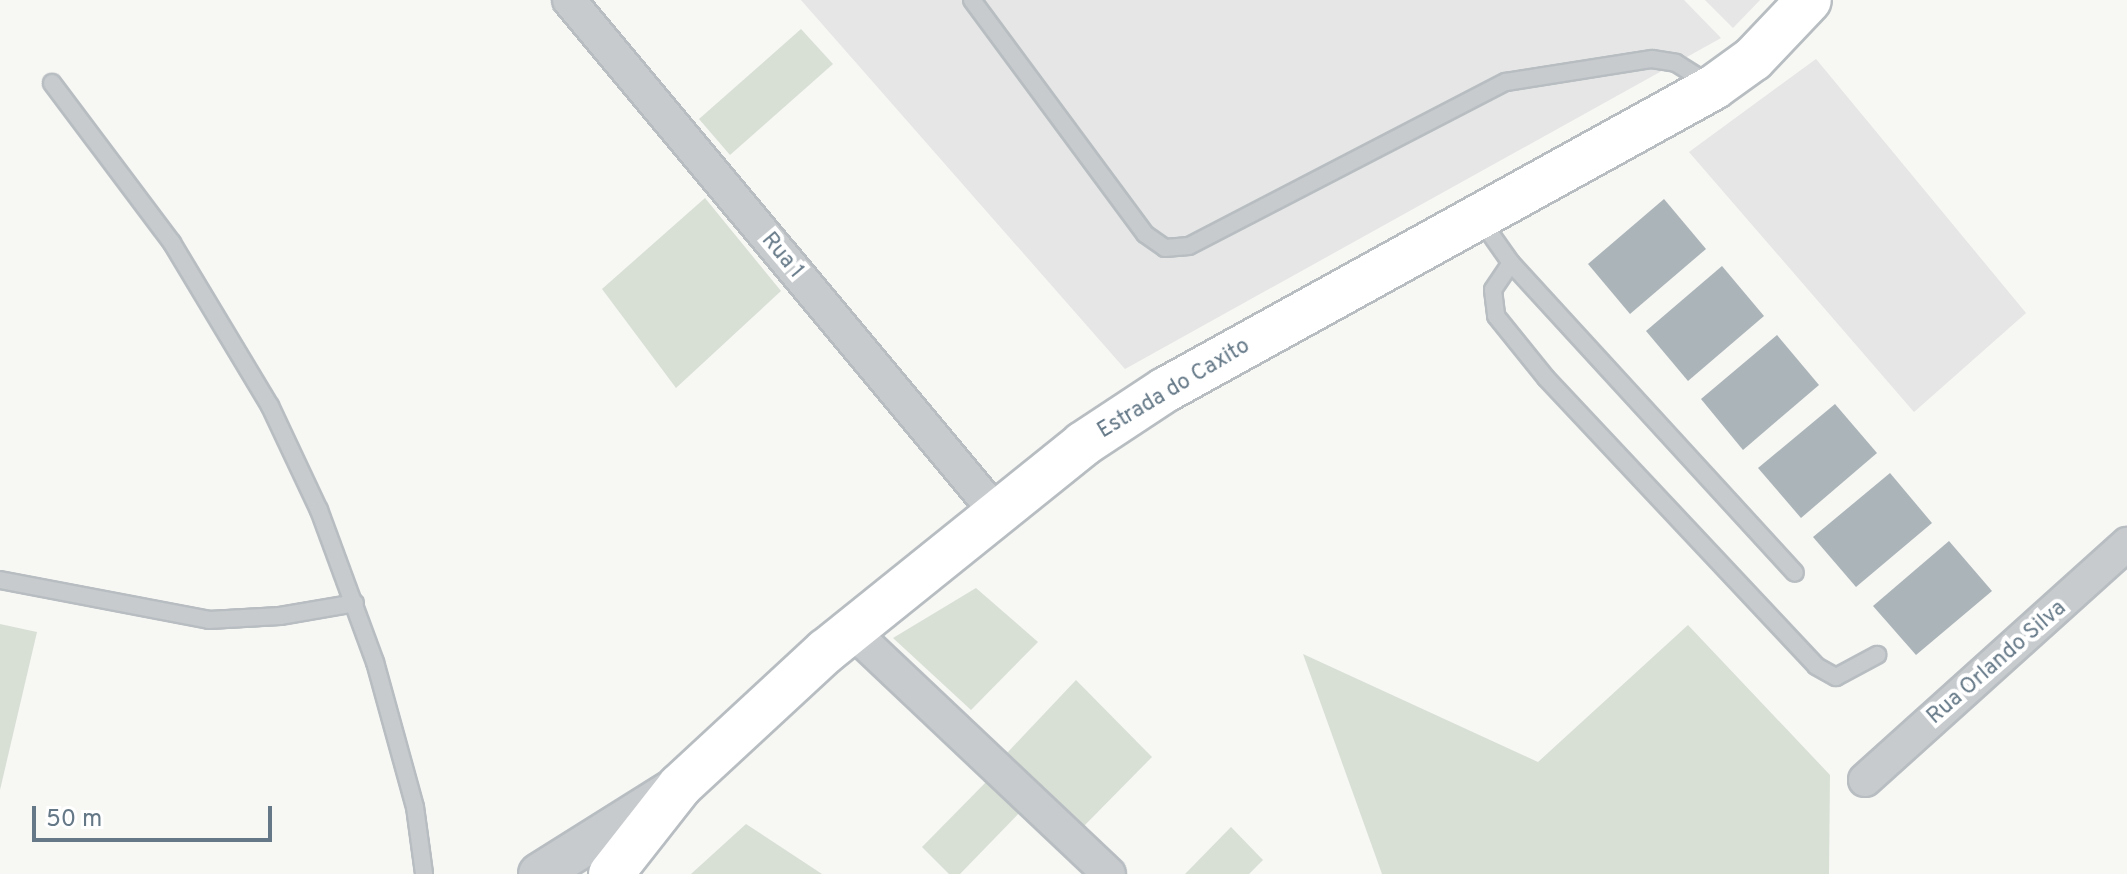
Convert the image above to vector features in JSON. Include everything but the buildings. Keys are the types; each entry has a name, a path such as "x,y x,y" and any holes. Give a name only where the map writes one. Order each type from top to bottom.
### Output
{"main road":[{"name":"Estrada do Caxito","path":"611,874 680,786 851,630 995,511 1165,390 1714,87 1753,59 1809,0"}],"street":[{"name":"Rua 1","path":"569,0 995,511"},
{"name":"Rua Orlando Silva","path":"1865,780 2127,544"},
{"path":"851,630 1109,874"},
{"path":"539,874 680,786"}],"lane":[{"path":"972,0 1145,234 1165,248 1189,246 1506,82 1652,59 1676,63 1714,87"},
{"path":"52,83 172,243 270,406 355,603 415,807 424,874"},
{"path":"1479,217 1511,263 1795,573"},
{"path":"1511,263 1493,290 1496,316 1546,378 1816,666 1836,677 1877,655"},
{"path":"0,580 209,620 280,616 355,603"}],"shaded area":[{"path":"801,0 1684,0 1721,38 1125,369"},
{"path":"1705,0 1760,0 1733,28"},
{"path":"801,29 833,64 730,155 699,119"},
{"path":"1816,59 2026,313 1914,412 1689,152"},
{"path":"705,198 781,291 676,388 602,289"},
{"path":"976,588 1038,642 971,710 893,638"},
{"path":"0,624 37,632 0,790"},
{"path":"1688,625 1830,775 1829,874 1382,874 1303,654 1538,762"},
{"path":"1076,680 1152,757 1084,826 1007,753"},
{"path":"990,778 1022,810 960,874 949,874 922,847"},
{"path":"746,824 822,874 691,874"},
{"path":"1231,827 1263,860 1249,874 1185,874"}]}
